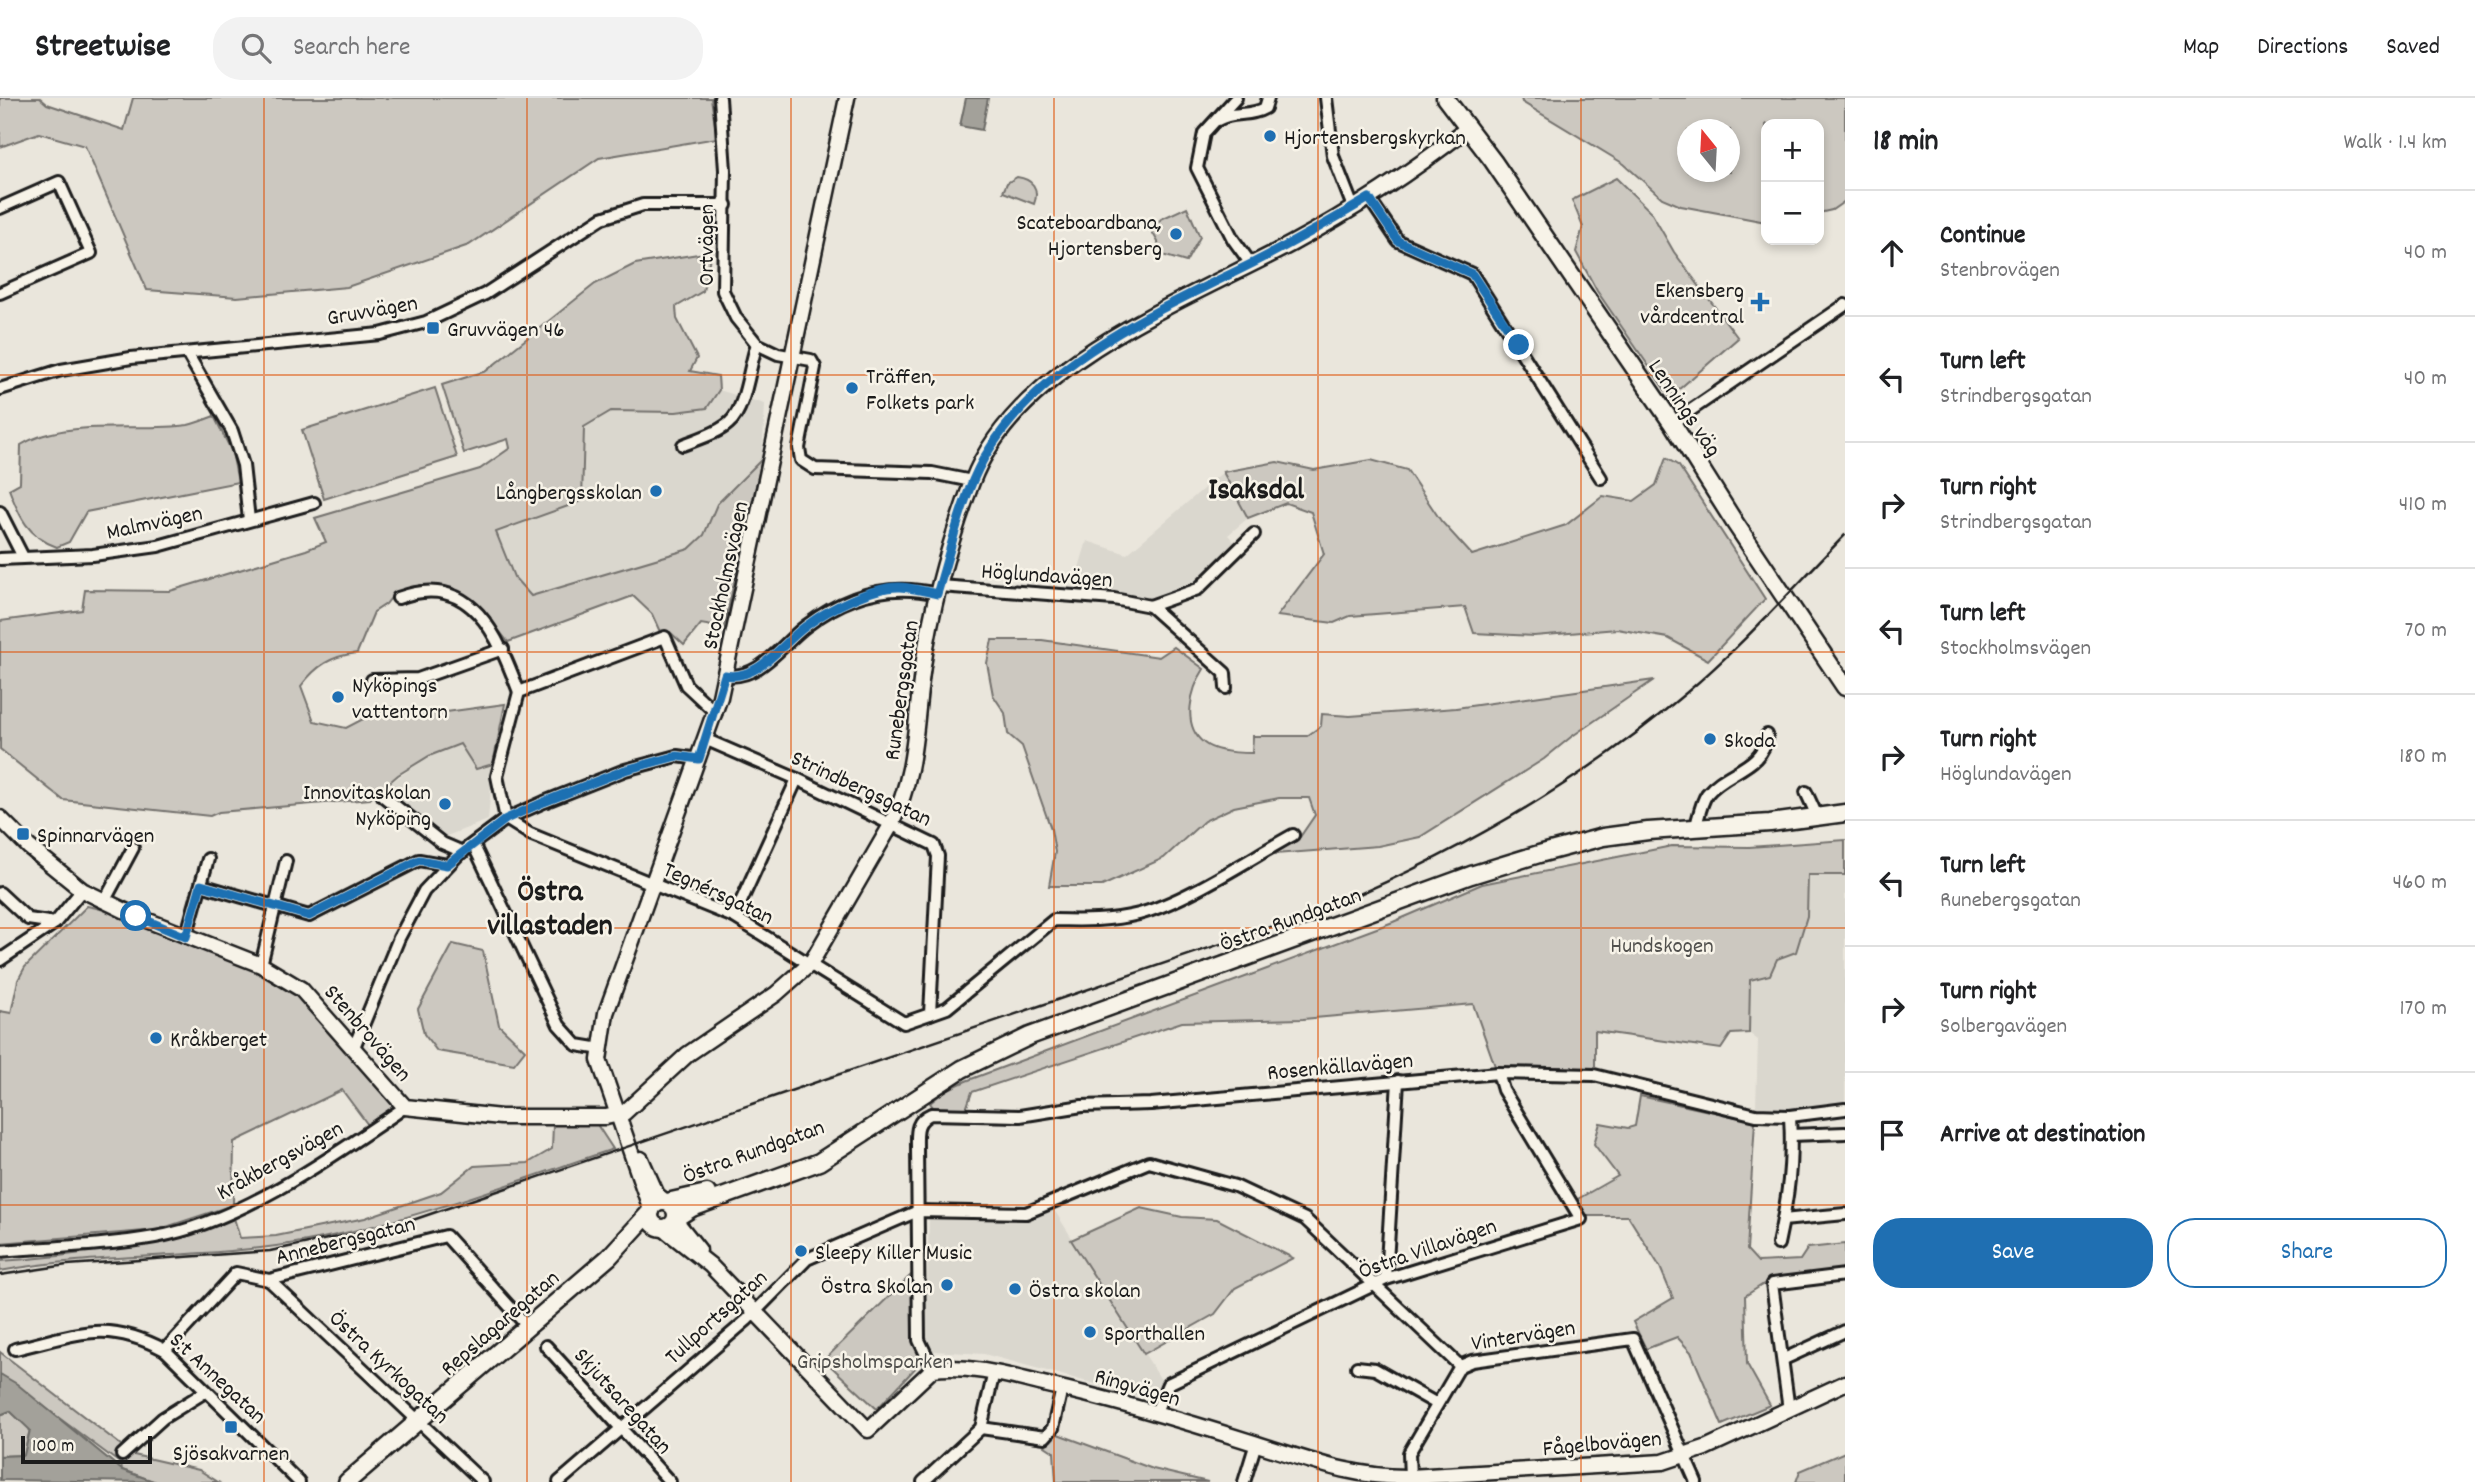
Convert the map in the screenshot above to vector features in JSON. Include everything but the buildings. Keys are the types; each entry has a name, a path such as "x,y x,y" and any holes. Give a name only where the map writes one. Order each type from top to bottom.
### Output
{"main road":[{"name":"Lennings väg","path":"1446,98 1672,423 1843,684"},
{"path":"1817,816 1845,807"},
{"name":"Östra Rundgatan","path":"663,1215 719,1190 854,1139 962,1069 1052,1028 1528,857 1603,837 1696,826 1770,822 1817,816 1844,820"},
{"name":"Östra Rundgatan","path":"1770,822 1801,827 1844,820"},
{"name":"Repslagaregatan","path":"347,1482 609,1257 663,1215"},
{"name":"Repslagaregatan","path":"358,1482 418,1422"}],"street":[{"name":"Ortvägen","path":"720,98 726,205 723,291 736,318 757,344"},
{"name":"Stockholmsvägen","path":"601,1049 612,992 650,884 716,713 847,98"},
{"path":"1236,98 1204,133 1197,168 1233,239 1251,264"},
{"path":"1215,122 1223,117 1255,114 1265,108 1268,98"},
{"path":"1326,98 1333,156 1353,208"},
{"name":"Runebergsgatan","path":"620,1114 688,1054 776,995 811,963 891,825 902,803 914,762 923,665 939,590 972,481 1012,418 1066,371 1157,311 1251,264 1353,208 1468,128"},
{"path":"0,208 59,182 91,253 0,293"},
{"path":"1369,198 1398,241 1472,274 1601,478"},
{"name":"Gruvvägen","path":"0,389 61,370 187,353 380,334 426,322 485,294 601,218 643,205 726,205"},
{"path":"1672,423 1845,305"},
{"path":"683,445 730,423 742,404 746,379 757,344 778,354 811,360 816,373 799,448 801,460 815,469 932,472 972,481"},
{"path":"187,353 232,431 243,465 249,520"},
{"name":"Malmvägen","path":"0,559 93,555 158,546 314,503"},
{"path":"0,512 23,557"},
{"path":"1150,607 1198,589 1254,534"},
{"name":"Höglundavägen","path":"725,675 743,675 757,669 806,625 848,601 897,587 1114,599 1150,607 1225,673 1226,688"},
{"path":"398,598 414,592 438,591 473,607 499,638 519,692 497,776 506,819"},
{"path":"519,692 665,637 686,685 716,713"},
{"path":"372,680 418,679 503,649"},
{"path":"1696,826 1703,800 1709,791 1757,760 1766,747 1767,735"},
{"name":"Strindbergsgatan","path":"707,740 932,842 937,852 930,1014"},
{"path":"354,1047 399,938 424,891 447,865 506,819 625,770 677,756 699,759"},
{"path":"734,917 797,779"},
{"path":"1806,792 1817,816"},
{"path":"383,796 442,843 463,852"},
{"name":"Stenbrovägen","path":"0,818 29,847 82,890 186,937 261,965 302,989 354,1047 379,1081 405,1107 501,1117 620,1114"},
{"name":"Tegnérsgatan","path":"506,819 530,834 734,917 904,1023 930,1014"},
{"path":"930,1014 947,1008 1054,920 1100,921 1142,913 1192,891 1293,835"},
{"path":"474,846 559,1025 577,1045 601,1049 620,1114 663,1215 868,1430 933,1369"},
{"path":"104,902 133,848"},
{"path":"186,937 208,859"},
{"path":"201,885 309,916 419,860 447,865"},
{"path":"261,965 286,861"},
{"path":"0,960 55,923 82,890"},
{"path":"0,893 28,919 55,923"},
{"name":"Rosenkällavägen","path":"933,1369 919,1340 917,1148 918,1125 922,1118 931,1114 1020,1116 1082,1106 1152,1104 1497,1073 1594,1075 1756,1115 1790,1116 1845,1109"},
{"name":"Östra Villavägen","path":"1155,1414 1168,1384 1386,1279 1581,1219 1503,1090 1497,1073"},
{"path":"1386,1279 1398,1081"},
{"name":"Kråkbergsvägen","path":"0,1251 156,1237 235,1211 294,1179 405,1107"},
{"path":"1778,1244 1783,1203 1791,1184 1790,1116"},
{"path":"1791,1135 1845,1133"},
{"path":"918,1211 1026,1213 1149,1162 1236,1186 1304,1219 1460,1366"},
{"name":"Tullportsgatan","path":"559,1482 755,1312 807,1259 918,1211"},
{"path":"1783,1220 1845,1214"},
{"name":"Annebergsgatan","path":"165,1350 236,1273 269,1280 446,1236 528,1327"},
{"path":"1789,1410 1772,1284 1845,1275"},
{"name":"Östra Kyrkogatan","path":"269,1280 483,1482"},
{"name":"S:t Annegatan","path":"15,1349 93,1330 134,1335 165,1350 299,1482"},
{"path":"1784,1359 1845,1331"},
{"name":"Vintervägen","path":"1410,1479 1409,1453 1460,1366 1472,1361 1633,1339 1686,1455"},
{"name":"Skjutsaregatan","path":"546,1346 670,1482"},
{"name":"Ringvägen","path":"933,1369 952,1367 994,1372 1155,1414 1335,1469 1410,1479"},
{"path":"1357,1367 1375,1368 1437,1405"},
{"path":"923,1482 981,1428 994,1372"},
{"name":"Fågelbovägen","path":"1410,1479 1663,1462 1686,1455 1845,1383"},
{"path":"981,1428 1045,1437 1053,1428 1062,1388"},
{"path":"122,1455 163,1418 205,1392"},
{"path":"1244,1482 1255,1443"},
{"path":"1686,1455 1696,1482"}],"shaded area":[{"path":"966,98 988,98 982,130 960,126"},
{"path":"719,390 765,404 762,459 717,504 704,535 689,549 532,596 514,577 496,531 582,501 584,427 611,411 676,412 707,408"},
{"path":"1223,472 1248,518 1228,535 1239,547 1195,587 1175,595 1147,600 1073,588 1087,541 1127,554"},
{"name":"Innovitaskolan Nyköping","path":"461,744 476,768 493,764 488,820 444,837 382,789 429,756"},
{"path":"1808,875 1845,875 1845,1102 1783,1109 1756,1107 1758,1040 1749,1033 1750,979 1777,959 1807,916"},
{"name":"Östra skolan","path":"1053,1208 1163,1383 1155,1400 984,1354 933,1351 926,1338 929,1218 1025,1219"},
{"path":"0,1374 17,1384 122,1470 156,1482 0,1480 0,1456 24,1455 30,1430 10,1411 0,1415"}],"green space":[{"path":"0,98 40,98 47,104 124,130 133,98 711,98 717,138 599,158 469,245 347,287 237,297 147,290 85,146 39,133 0,147"},
{"path":"1521,98 1845,98 1845,201 1832,210 1824,212 1824,119 1761,119 1761,221 1681,206 1662,198 1624,164 1522,102"},
{"path":"1017,177 1033,185 1036,193 1034,204 1003,192 1007,183"},
{"path":"1616,178 1651,212 1674,252 1738,338 1670,397 1597,291 1576,252 1583,227 1572,200"},
{"name":"Scateboardbana, Hjortensberg","path":"1187,207 1200,237 1186,262 1159,254 1158,242 1151,230 1161,219"},
{"path":"711,252 703,291 676,307 677,319 697,358 690,371 718,376 719,390 707,408 676,412 611,411 584,427 582,501 496,532 514,577 531,596 689,549 704,535 717,504 762,459 724,628 701,624 684,645 670,632 660,632 652,614 633,596 508,642 479,605 436,585 421,585 394,594 374,612 357,653 325,663 301,686 314,721 346,728 386,707 439,713 505,704 493,764 476,769 460,744 429,756 398,775 370,799 219,812 210,816 63,800 0,749 0,621 82,610 85,590 170,591 306,550 326,542 315,518 480,469 510,448 508,439 464,453 442,385 486,371 595,284 635,264"},
{"path":"435,388 457,457 324,499 302,430"},
{"path":"214,416 232,452 238,482 86,512 69,542 57,547 39,538 26,524 9,489 20,483 21,445 39,437 58,431 80,429 188,425"},
{"path":"1666,458 1679,466 1765,599 1708,660 1668,638 1617,629 1534,636 1474,633 1465,607 1350,616 1334,623 1277,616 1324,554 1311,512 1286,503 1248,518 1223,472 1277,462 1314,470 1371,460 1407,470 1441,521 1472,555 1566,525 1603,496 1634,501 1656,485"},
{"path":"992,640 1042,640 1159,657 1174,647 1204,669 1192,696 1192,727 1204,743 1214,748 1240,753 1252,753 1253,736 1307,736 1321,726 1322,714 1350,716 1456,708 1654,680 1571,737 1544,759 1420,837 1378,846 1275,854 1300,837 1315,815 1309,798 1279,798 1234,807 1204,821 1164,858 1102,886 1049,886 1055,852 1051,829 1022,746 1008,734 1005,713 993,695 987,663"},
{"name":"Hundskogen","path":"1845,840 1845,875 1808,875 1807,916 1796,952 1777,959 1770,975 1750,980 1749,1033 1731,1034 1721,1049 1595,1031 1595,1068 1495,1066 1473,1004 1303,1019 1182,1022 972,1092 965,1112 939,1115 930,1103 946,1090 966,1081 1393,922 1482,884 1672,846 1749,847"},
{"path":"87,906 99,908 188,944 242,962 283,985 318,1016 394,1107 368,1125 342,1090 234,1142 233,1205 157,1230 0,1243 0,1011 11,1013 18,980 25,967"},
{"path":"453,944 483,951 499,1025 525,1050 514,1064 437,1051 424,1034 418,1009"},
{"path":"1640,1096 1755,1121 1747,1250 1758,1262 1800,1260 1808,1248 1845,1244 1845,1271 1773,1278 1745,1296 1747,1364 1770,1405 1722,1425 1691,1352 1677,1337 1646,1349 1633,1322 1673,1298 1660,1267 1628,1216 1586,1216 1576,1200 1618,1176 1594,1144 1600,1123 1628,1128 1635,1126"},
{"path":"596,1123 613,1149 462,1200 346,1233 269,1247 76,1261 0,1271 0,1261 61,1256 119,1247 234,1218 240,1238 276,1236 365,1218 441,1192 474,1166 528,1163 552,1149 553,1125"},
{"path":"1141,1208 1182,1217 1217,1219 1293,1258 1235,1288 1215,1314 1144,1354 1071,1240"},
{"name":"Gripsholmsparken","path":"911,1275 914,1342 921,1362 877,1409 824,1360"},
{"path":"0,1352 134,1455 199,1470 218,1482 156,1482 122,1470 121,1464 0,1374"},
{"path":"10,1411 30,1429 24,1455 0,1456 0,1415"},
{"path":"1055,1433 1153,1469 1208,1482 1056,1482 1054,1452 1045,1446"},
{"path":"1845,1452 1845,1482 1796,1482 1800,1471"}],"railway":[{"path":"0,1275 67,1265 270,1251 404,1223 1332,906 1472,839 1604,757 1707,675 1845,535"}],"place":[{"name":"Hjortensbergskyrkan","path":"1270,136"},
{"name":"Scateboardbana, Hjortensberg","path":"1176,234"},
{"name":"Ekensberg vårdcentral","path":"1760,302"},
{"name":"Gruvvägen 46","path":"433,328"},
{"name":"Träffen, Folkets park","path":"852,388"},
{"name":"Långbergsskolan","path":"656,491"},
{"name":"Nyköpings vattentorn","path":"338,697"},
{"name":"Skoda","path":"1710,739"},
{"name":"Innovitaskolan Nyköping","path":"445,804"},
{"name":"Spinnarvägen","path":"23,834"},
{"name":"Kråkberget","path":"156,1038"},
{"name":"Sleepy Killer Music","path":"801,1251"},
{"name":"Östra Skolan","path":"947,1285"},
{"name":"Östra skolan","path":"1015,1289"},
{"name":"Sporthallen","path":"1090,1332"},
{"name":"Sjösakvarnen","path":"231,1427"}],"district":[{"name":"Isaksdal","path":"1256,488"},
{"name":"Östra villastaden","path":"550,907"}],"route":[{"path":"136,916 186,937 201,885 309,916 419,860 434,860 447,865 488,836 506,819 544,802 625,770 677,756 699,759 716,713 725,675 743,675 757,669 806,625 848,601 897,587 937,594 972,481 1012,418 1049,385 1118,334 1157,311 1291,244 1369,198 1398,241 1472,274 1519,345"}]}
